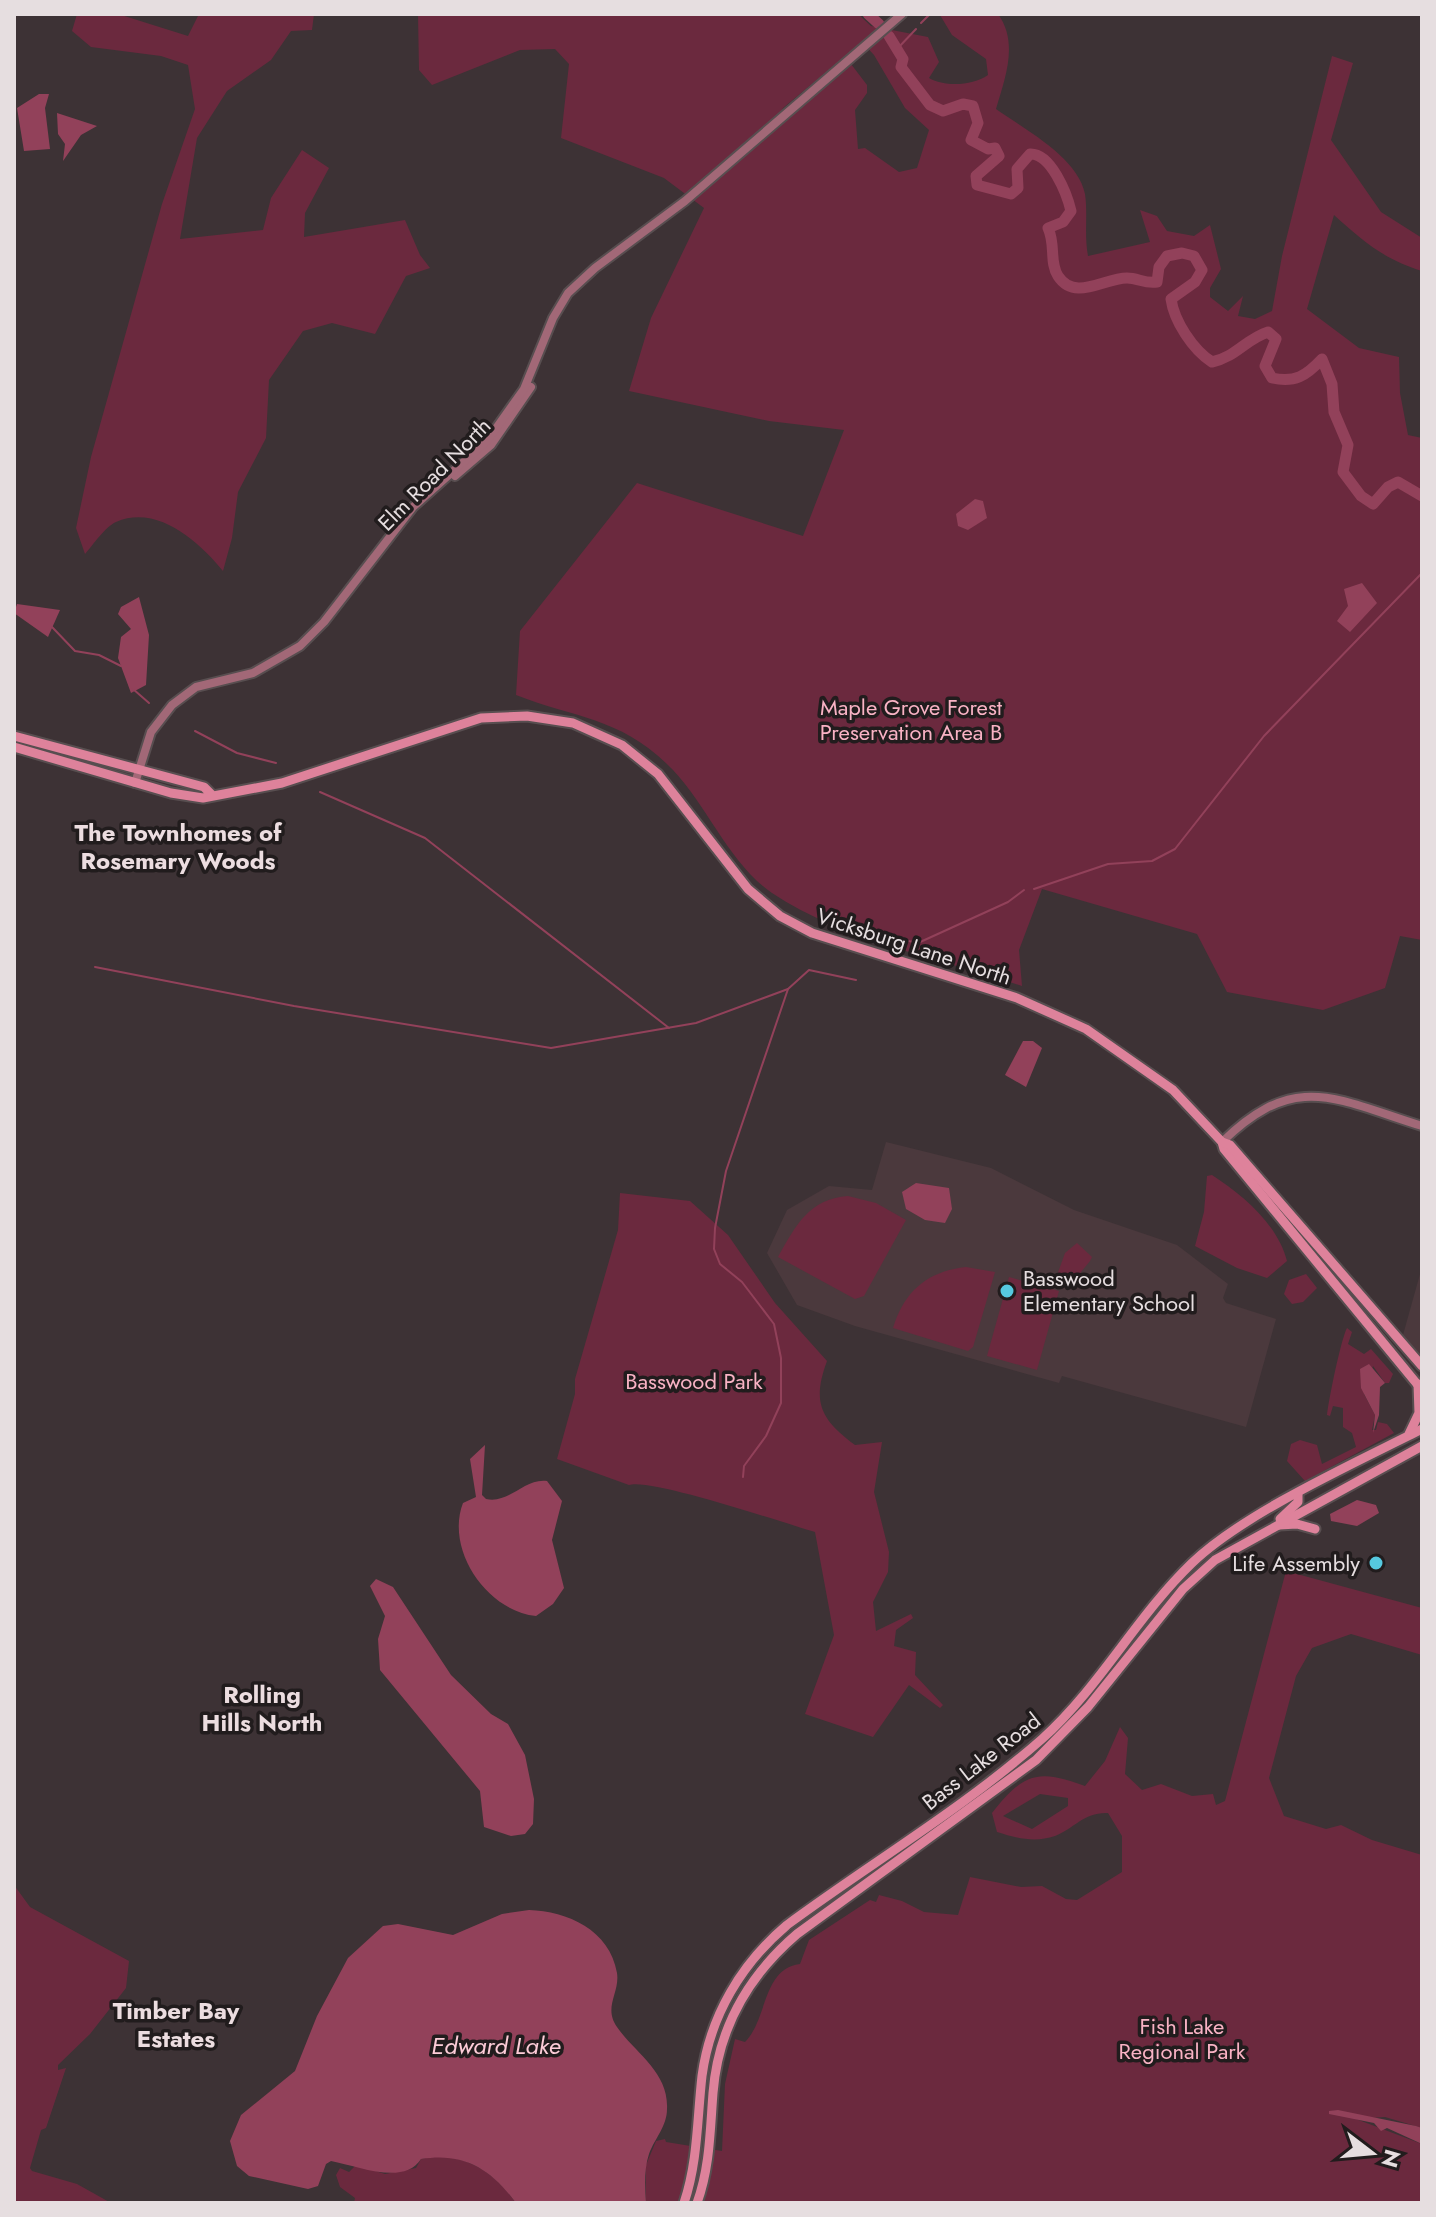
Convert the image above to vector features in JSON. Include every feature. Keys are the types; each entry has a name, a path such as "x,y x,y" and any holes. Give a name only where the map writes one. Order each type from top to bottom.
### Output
{"main road":[{"name":"Vicksburg Lane North","path":"14,747 186,797 203,798 211,794 282,783 481,718 527,716 573,723 622,745 658,774 742,881 780,916 812,933 1017,998 1086,1029 1173,1090 1222,1142 1230,1145 1422,1366"},
{"path":"14,736 204,787 211,794"},
{"name":"Vicksburg Lane North","path":"1222,1142 1224,1149 1307,1252 1420,1387"},
{"path":"1408,1436 1419,1413 1420,1387"},
{"name":"Bass Lake Road","path":"684,2203 696,2157 702,2077 712,2032 736,1983 761,1950 787,1925 1026,1753 1077,1704 1189,1566 1217,1542 1422,1429"},
{"name":"Bass Lake Road","path":"697,2203 709,2153 713,2092 720,2050 735,2010 761,1970 797,1934 1036,1760 1088,1707 1193,1579 1231,1549 1346,1487 1373,1478 1422,1449"},
{"path":"1272,1527 1298,1502 1298,1495"},
{"path":"1272,1527 1297,1524 1315,1529"}],"street":[{"name":"Elm Road North","path":"135,783 151,732 161,716 196,687 267,667 312,635 402,520 487,441 508,415 537,362 553,318 568,293 595,268 685,201 902,14"},
{"path":"1222,1142 1264,1107 1304,1095 1331,1098 1422,1126"}],"shaded area":[{"name":"Basswood Elementary School","path":"886,1142 991,1168 1074,1210 1177,1245 1228,1284 1223,1298 1226,1303 1276,1319 1246,1427 1062,1376 1059,1383 855,1326 797,1305 767,1253 787,1210 829,1186 872,1190"},
{"path":"1422,1267 1422,1357 1403,1335"}],"green space":[{"path":"77,14 118,14 188,36 199,14 314,14 312,30 291,31 271,60 227,91 197,138 180,239 263,230 271,198 302,150 329,168 305,213 304,237 405,220 420,255 430,268 406,276 375,334 332,323 303,331 269,380 266,438 238,492 232,538 223,571 190,538 162,522 132,518 116,522 85,554 76,528 91,457 162,204 195,109 188,65 161,56 91,47 72,31"},
{"name":"Maple Grove Forest Preservation Area B","path":"418,14 858,14 871,26 928,37 939,62 929,78 958,84 988,75 986,59 952,35 940,15 998,14 1008,37 1009,49 996,109 1048,145 1072,168 1085,194 1088,256 1150,242 1140,210 1157,216 1167,231 1194,236 1210,225 1221,269 1210,288 1210,297 1228,311 1243,296 1238,316 1255,319 1272,311 1282,256 1332,56 1353,63 1331,140 1381,212 1422,238 1422,271 1374,248 1334,215 1307,309 1359,348 1399,357 1400,393 1408,435 1422,438 1422,940 1400,936 1385,988 1323,1010 1227,992 1197,934 1042,889 1019,950 1022,986 862,937 801,910 757,881 731,851 686,785 636,739 598,722 516,695 520,631 637,483 803,536 844,430 769,421 629,391 651,318 704,208 664,178 561,138 569,64 555,49 520,50 432,85 419,70","holes":["862,42 874,55 905,108 929,130 917,168 899,172 865,148 858,149 855,110 867,93 867,85 851,64 777,129 774,126 783,108"]},
{"path":"1212,1175 1258,1212 1276,1235 1287,1261 1267,1278 1237,1268 1195,1246 1204,1212 1207,1176"},
{"name":"Basswood Park","path":"620,1193 690,1201 728,1235 775,1303 827,1361 820,1399 827,1418 855,1445 882,1442 874,1492 889,1552 888,1572 873,1602 876,1631 911,1614 913,1618 896,1630 894,1646 916,1652 915,1675 943,1705 940,1708 909,1685 873,1737 805,1714 834,1635 815,1532 689,1494 629,1485 557,1459 575,1394 575,1379 618,1230"},
{"path":"848,1196 876,1203 906,1220 864,1296 855,1299 778,1257 798,1224 813,1208 823,1202"},
{"path":"1077,1243 1092,1257 1090,1261 1072,1283 1056,1278 1065,1253"},
{"path":"966,1267 995,1272 973,1347 968,1351 893,1328 904,1303 919,1285 940,1273"},
{"path":"1306,1274 1317,1288 1303,1302 1292,1304 1284,1294 1289,1280"},
{"path":"1009,1277 1059,1291 1037,1370 987,1356"},
{"path":"1347,1328 1352,1332 1348,1344 1364,1354 1371,1349 1393,1374 1389,1383 1385,1383 1373,1366 1364,1394 1375,1415 1372,1430 1376,1430 1378,1422 1387,1424 1394,1433 1305,1481 1287,1461 1291,1444 1300,1440 1317,1445 1322,1464 1356,1447 1352,1433 1343,1427 1343,1408 1333,1406 1330,1416 1327,1415"},
{"name":"Fish Lake Regional Park","path":"1286,1571 1422,1608 1422,1655 1351,1634 1312,1648 1296,1676 1269,1778 1284,1816 1326,1829 1341,1825 1372,1840 1422,1855 1422,2128 1385,2117 1356,2119 1422,2144 1422,2203 646,2203 646,2165 656,2141 665,2139 666,2142 722,2151 725,2084 735,2039 745,2042 758,2021 772,1985 788,1968 800,1964 809,1940 870,1900 876,1902 879,1895 902,1901 924,1912 958,1915 970,1877 1021,1887 1042,1886 1066,1899 1077,1900 1122,1872 1122,1836 1108,1813 1092,1815 1048,1838 1026,1839 997,1832 992,1813 1023,1782 1044,1776 1085,1786 1105,1761 1120,1727 1128,1738 1125,1774 1142,1790 1161,1784 1192,1796 1213,1794 1216,1805 1225,1801","holes":["1040,1794 1068,1798 1068,1806 1032,1829 1003,1816"]},
{"path":"14,1885 30,1907 129,1961 126,1988 90,2034 58,2065 58,2070 66,2068 46,2128 41,2130 30,2168 77,2184 111,2203 14,2203"},
{"path":"437,2156 462,2160 482,2169 516,2203 354,2203 355,2198 340,2187 336,2175 340,2168 349,2172 356,2165 385,2174 416,2168 421,2159"}],"water":[{"path":"39,94 49,94 45,108 50,149 24,151 17,108"},
{"path":"57,113 97,126 81,135 63,161 65,144 58,134"},
{"path":"975,499 983,501 987,518 968,530 958,526 956,514"},
{"path":"1362,583 1377,603 1350,632 1337,621 1348,606 1344,589"},
{"path":"139,597 149,635 146,685 131,693 118,658 121,637 131,629 118,614 121,607"},
{"path":"17,604 60,610 48,637 14,613"},
{"path":"1023,1041 1033,1041 1042,1048 1026,1087 1005,1075"},
{"path":"916,1183 949,1188 952,1209 945,1223 925,1220 906,1209 902,1192"},
{"path":"1369,1364 1385,1383 1380,1387 1379,1415 1373,1433 1375,1415 1361,1388 1360,1369"},
{"path":"485,1445 482,1495 486,1499 502,1498 531,1483 547,1481 562,1501 552,1540 564,1588 553,1604 536,1616 518,1612 501,1603 474,1575 465,1558 459,1521 463,1503 476,1497 470,1459"},
{"path":"1357,1500 1376,1505 1379,1513 1357,1526 1331,1521 1330,1514"},
{"path":"376,1579 393,1587 451,1675 491,1714 508,1724 525,1755 534,1799 533,1824 525,1834 511,1836 484,1827 480,1791 380,1670 378,1639 385,1616 370,1586"},
{"name":"Edward Lake","path":"529,1910 558,1914 585,1926 606,1945 613,1958 617,1980 613,2020 657,2074 666,2096 665,2121 647,2160 646,2203 516,2203 486,2172 450,2158 421,2159 413,2167 392,2173 331,2161 326,2164 318,2186 308,2189 249,2176 237,2166 230,2141 241,2115 295,2071 317,2016 348,1958 383,1926 398,1924 453,1935 502,1914"},
{"path":"1338,2110 1422,2128 1422,2144 1387,2128 1381,2131 1374,2123 1329,2114 1329,2111"}],"waterway":[{"path":"868,14 879,24"},
{"path":"921,23 930,14"},
{"path":"898,48 916,29"},
{"path":"889,36 903,59 901,67 930,105 943,111 963,104 973,106 978,123 971,140 988,149 995,148 999,156 976,176 977,185 1011,194 1018,188 1017,169 1030,154 1038,155 1051,167 1062,185 1071,211 1063,222 1048,228 1055,271 1065,284 1081,288 1127,278 1157,282 1159,267 1167,256 1182,253 1194,256 1202,270 1195,282 1171,299 1180,325 1191,343 1212,362 1268,332 1276,339 1265,366 1272,378 1287,380 1300,377 1322,359 1332,384 1334,412 1348,445 1343,472 1361,496 1373,504 1388,487 1398,482 1422,496"},
{"path":"1034,889 1108,864 1152,861 1175,849 1264,736 1422,573"},
{"path":"52,627 75,651 99,655 121,666"},
{"path":"133,689 149,703"},
{"path":"195,731 237,753 276,763"},
{"path":"320,792 425,838 669,1028"},
{"path":"876,934 918,943 1008,902 1024,890"},
{"path":"95,967 294,1006 551,1048 696,1023 788,989"},
{"path":"743,1477 744,1466 766,1436 781,1403 781,1358 774,1324 742,1282 720,1264 714,1249 726,1171 788,989 809,970 856,980"}],"place":[{"name":"Basswood Elementary School","path":"1007,1291"},
{"name":"Life Assembly","path":"1376,1563"}],"district":[{"name":"The Townhomes of Rosemary Woods","path":"178,846"},
{"name":"Rolling Hills North","path":"262,1708"},
{"name":"Timber Bay Estates","path":"176,2024"}]}
